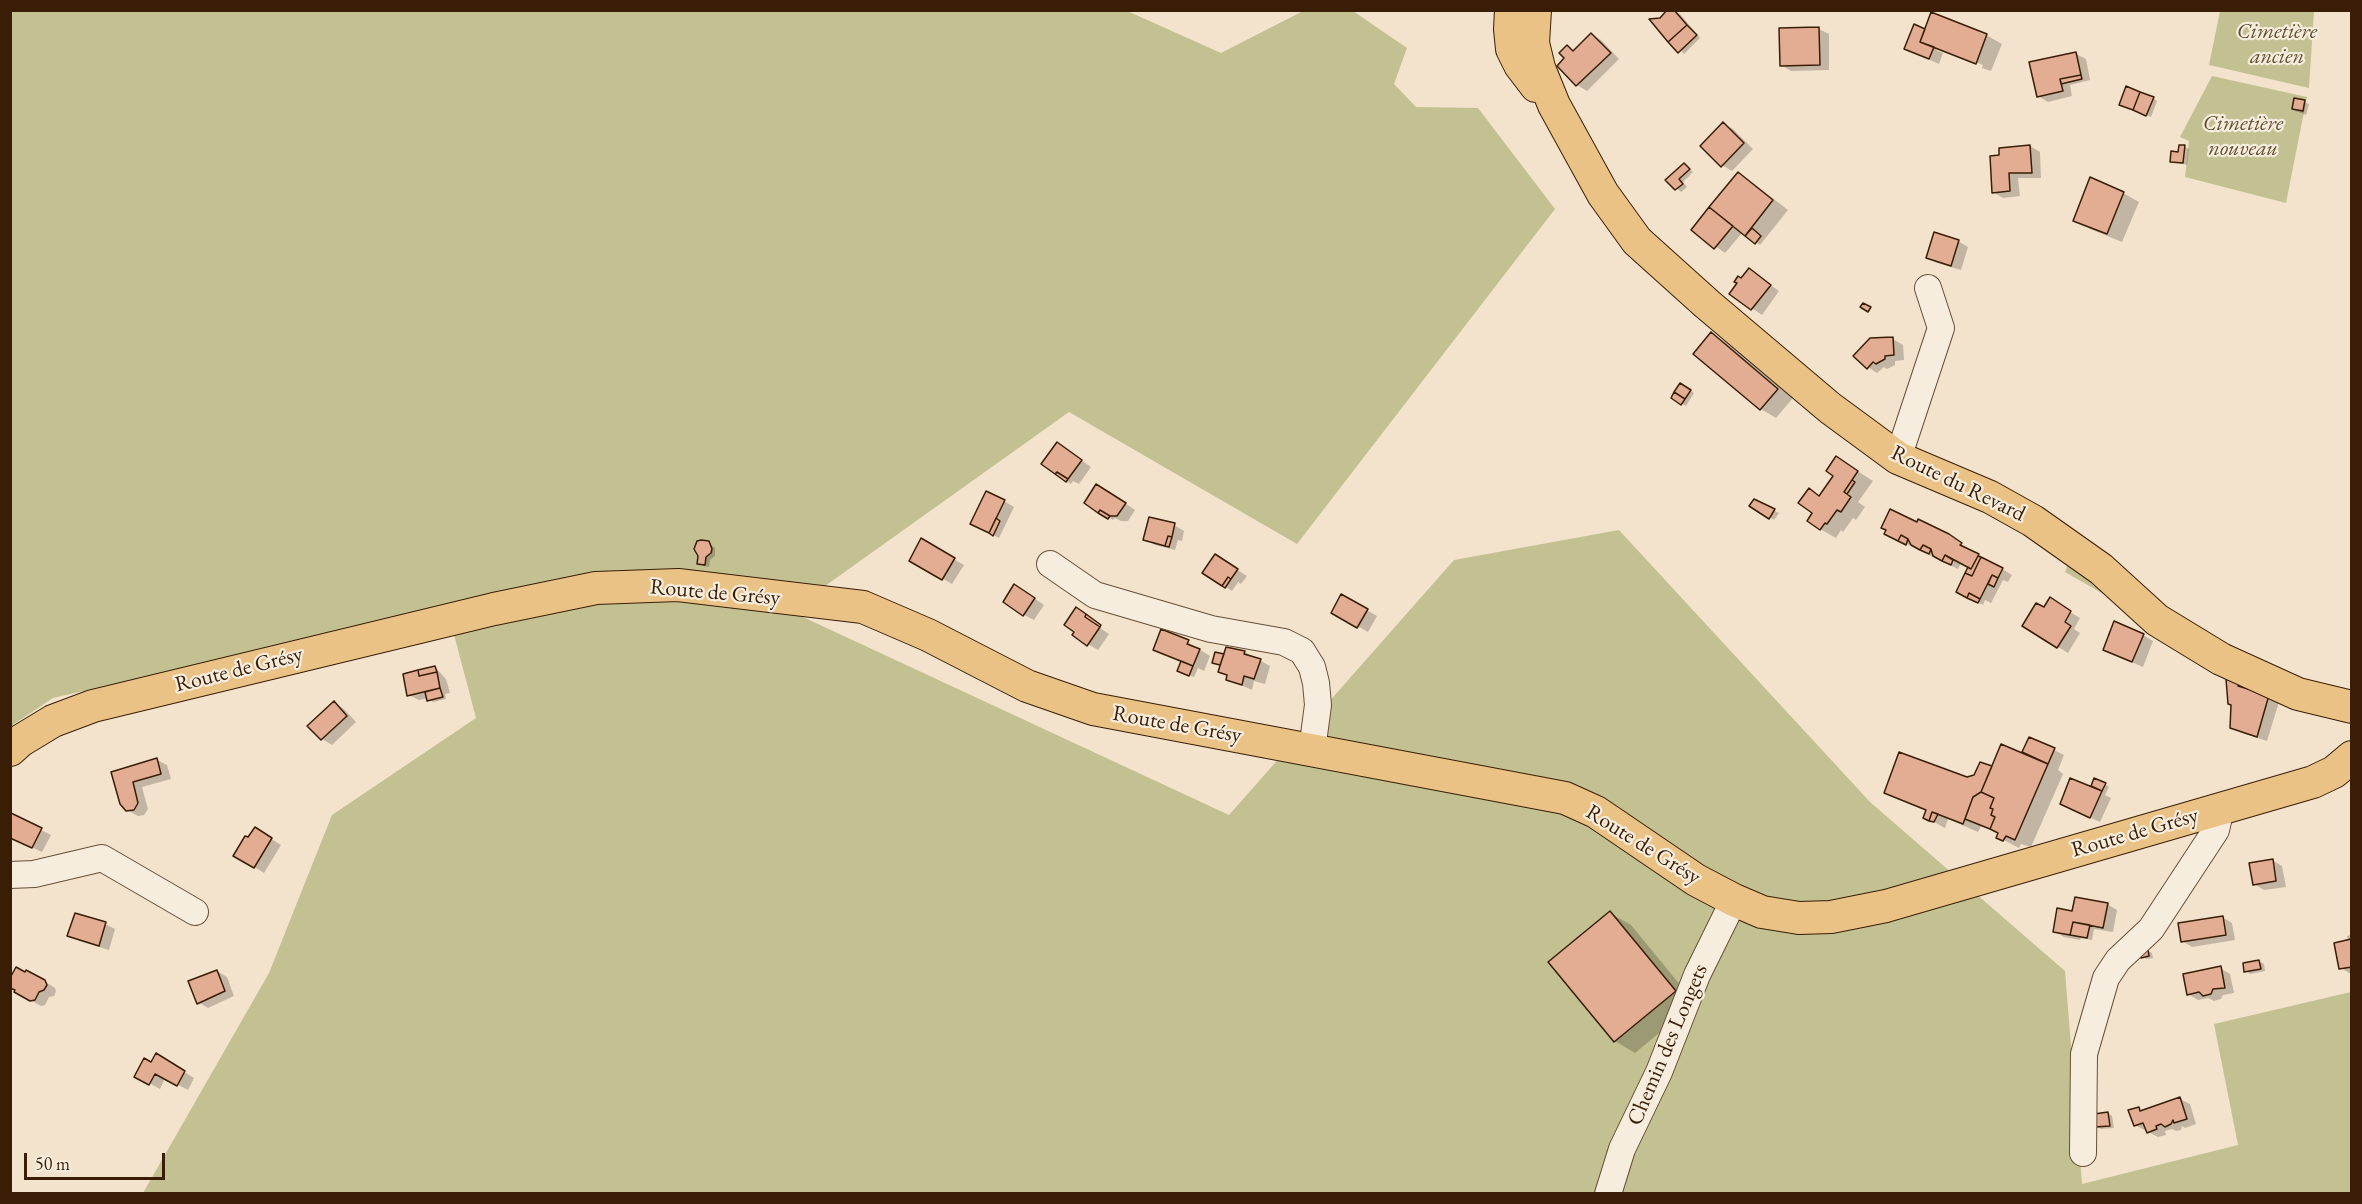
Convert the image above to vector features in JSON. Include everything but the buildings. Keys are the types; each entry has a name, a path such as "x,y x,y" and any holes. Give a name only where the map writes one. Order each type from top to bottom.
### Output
{"main road":[{"name":"Route du Revard","path":"1511,10 1512,49 1520,65 1554,105"},
{"name":"Route du Revard","path":"1535,10 1533,43 1539,68 1554,105 1603,194 1637,241 1707,304 1830,408 1898,458 1990,497 2033,521 2101,569 2157,620 2221,658 2298,694 2352,707"},
{"name":"Route de Grésy","path":"10,750 20,741 53,721 104,703 494,609 596,588 678,585 863,607 928,635 1027,686 1093,709 1565,798 1596,812 1696,880 1734,900 1762,912 1798,918 1856,914 2313,782 2343,765 2352,714"}],"street":[{"path":"1898,458 1941,328 1928,288"},
{"path":"1050,564 1095,595 1211,629 1284,642 1302,651 1312,667 1316,683 1318,705 1312,750"},
{"path":"2083,1153 2084,1054 2106,978 2118,960 2151,929 2216,831 2221,808"},
{"path":"10,875 34,874 102,858 195,912"},
{"name":"Chemin des Longets","path":"1608,1194 1622,1149 1659,1072 1697,975 1734,900"}],"green space":[{"path":"1125,10 1221,53 1303,11 1353,11 1407,48 1394,84 1416,107 1478,108 1555,209 1297,544 1069,412 790,611 1229,815 1454,560 1619,530 1870,802 2065,971 2082,1184 2238,1145 2214,1024 2351,992 2351,1193 143,1193 269,973 332,815 476,718 447,608 53,698 11,726 11,11"},
{"name":"Cimetière ancien","path":"2220,11 2314,11 2309,88 2209,65"},
{"name":"Cimetière nouveau","path":"2212,76 2307,97 2286,203 2185,177 2189,141 2180,137"},
{"path":"2069,562 2112,599 2065,572"}]}
